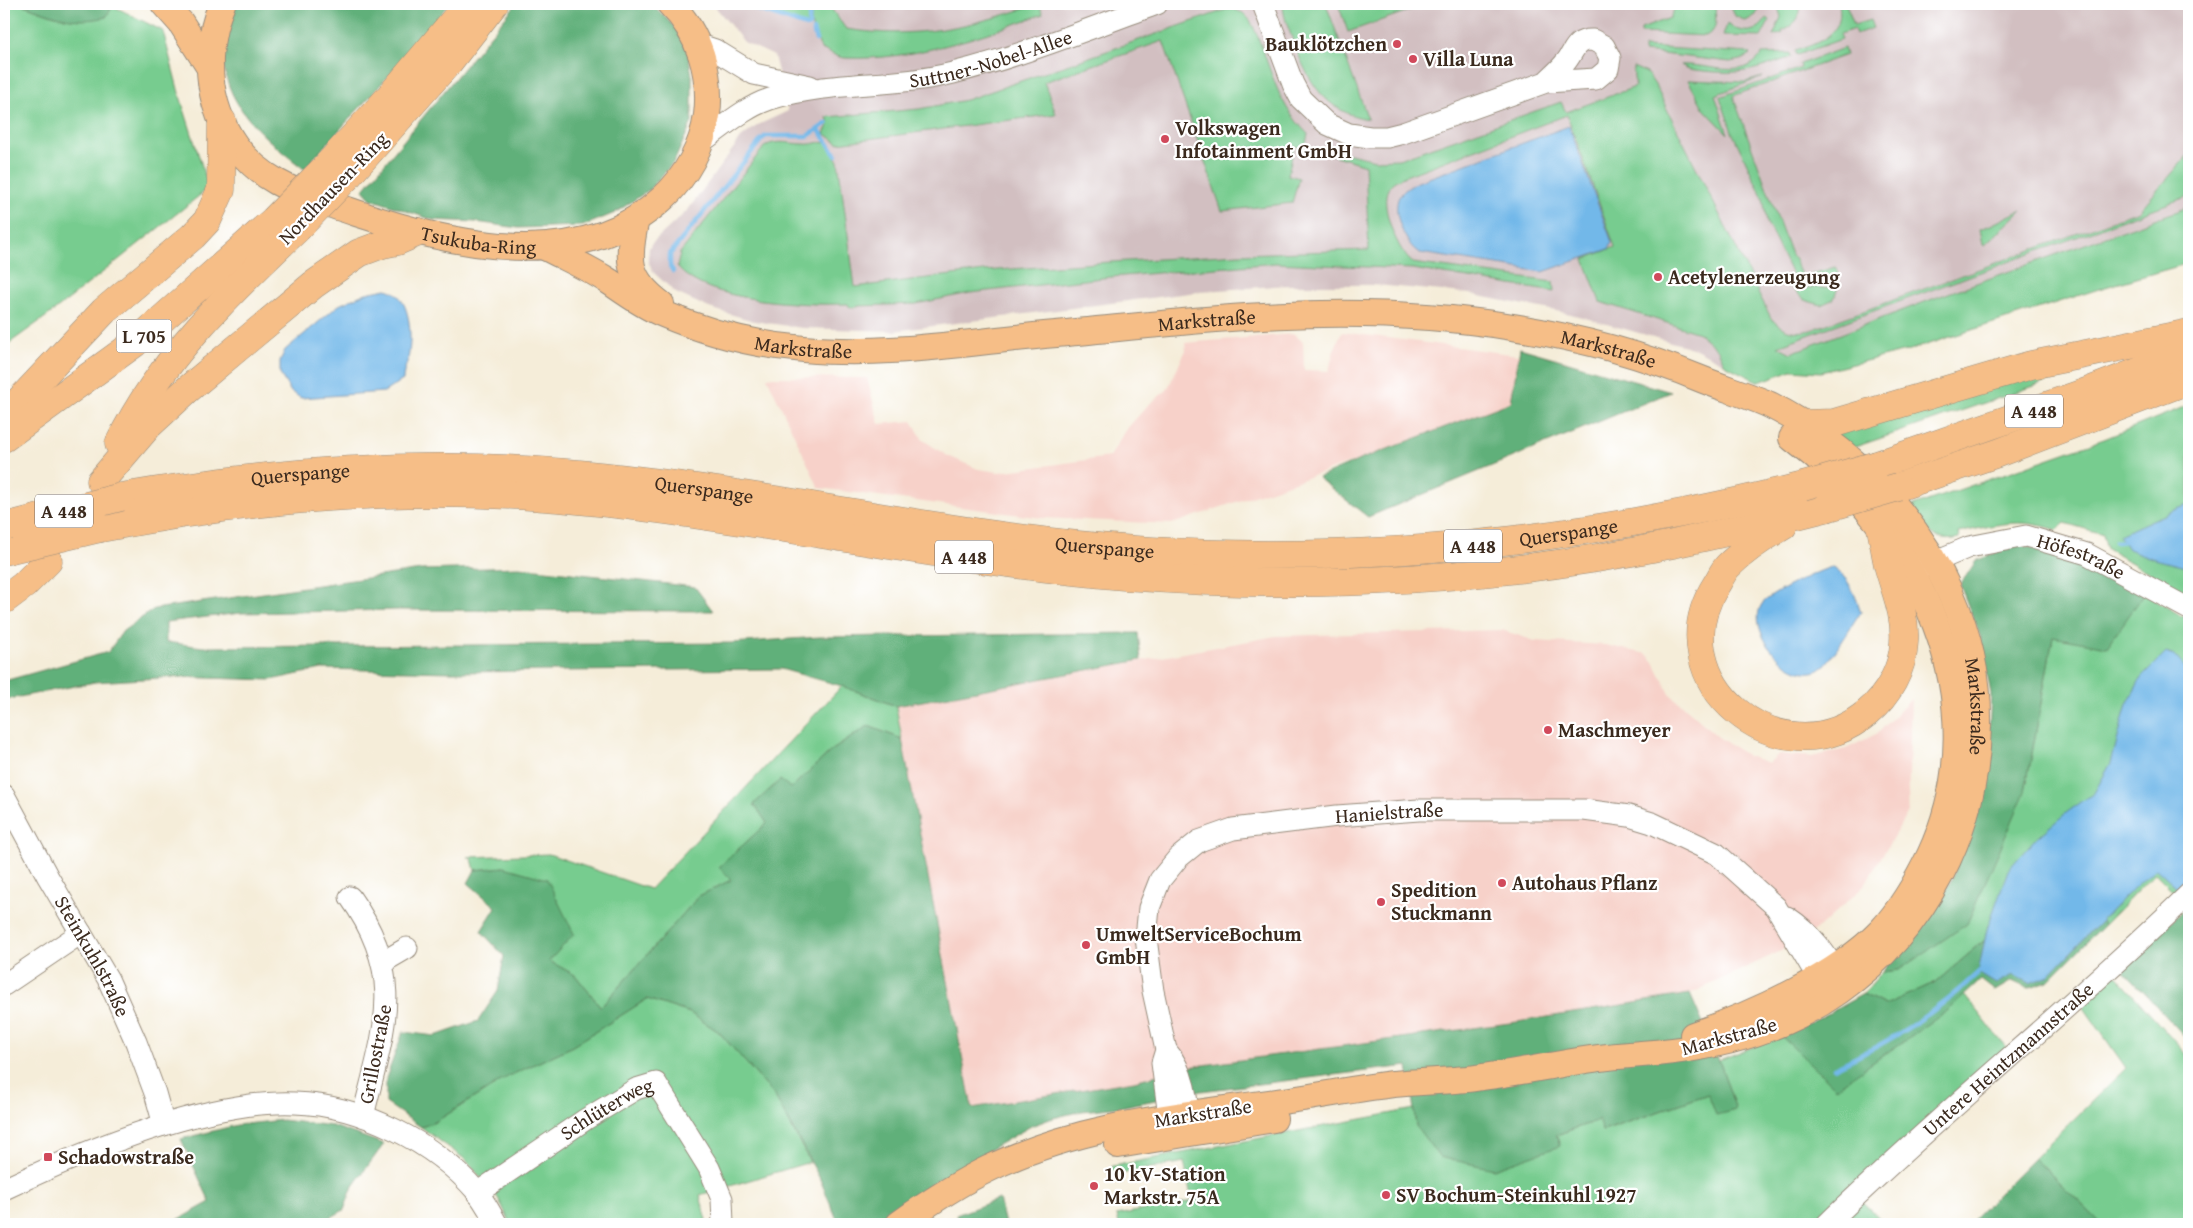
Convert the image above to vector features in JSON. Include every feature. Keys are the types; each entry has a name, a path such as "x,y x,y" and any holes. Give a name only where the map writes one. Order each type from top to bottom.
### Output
{"highway":[{"name":"Nordhausen-Ring","path":"336,173 385,102 468,4"},
{"name":"Nordhausen-Ring","path":"336,173 448,63 494,4"},
{"path":"4,417 104,311 193,236 207,221 221,190 222,122"},
{"name":"L 705","path":"4,438 135,343 285,225 336,173"},
{"name":"Nordhausen-Ring","path":"111,489 133,415 166,367 198,326 232,290 285,225"},
{"path":"111,489 149,425 187,390 313,285 359,253 383,244 398,241 419,232"},
{"path":"1801,424 1834,423 1978,379 2031,365 2189,333"},
{"name":"Querspange","path":"10,537 111,489 312,471 426,467 503,468 579,474 680,486 958,530 1061,543 1138,550 1280,555 1431,550 1560,536 1667,518 1803,486 1878,465 2035,410 2189,352"},
{"name":"Querspange","path":"10,537 101,528 223,506 278,500 383,494 498,495 584,501 672,511 962,557 1065,570 1164,578 1279,582 1390,579 1541,565 1670,544 1826,508 1898,487 1998,453 2189,380"},
{"path":"1826,508 1789,523 1766,536 1728,567 1708,598 1702,621 1702,650 1709,675 1716,690 1731,708 1752,723 1775,733 1812,737 1844,728 1874,708 1886,694 1896,676 1902,657 1904,629 1900,602 1888,565 1880,524"},
{"path":"4,600 24,585 48,561"}],"main road":[{"path":"164,4 181,23 208,65"},
{"name":"Tsukuba-Ring","path":"222,4 210,44 208,65 213,96 222,122 234,141 252,163 276,181 352,212 419,232 506,247 544,247 596,237 619,229 655,206 672,190 691,162 700,143 709,97 705,69 698,44 678,11 670,4"},
{"name":"Markstraße","path":"636,219 630,245 631,269 649,295 682,319"},
{"name":"Markstraße","path":"544,247 592,271 660,313 729,335 779,346 820,350 885,352 1043,335 1258,317 1383,314 1496,326 1598,345 1658,362 1727,390 1768,404 1801,424 1863,470 1909,521 1923,566 1929,605 1948,664 1955,711 1956,757 1954,786 1941,831 1908,896 1881,931 1854,955 1793,1018 1736,1038 1682,1050 1603,1058 1471,1078 1395,1096 1181,1122 1099,1149 947,1193 899,1224"},
{"name":"Markstraße","path":"1727,390 1821,461 1880,524 1923,566"}],"street":[{"name":"Suttner-Nobel-Allee","path":"700,143 769,99 817,88 900,82 952,74 988,64 1157,4"},
{"path":"1263,4 1293,84 1301,100 1327,124 1348,134 1387,137 1546,82 1592,80 1605,74 1610,63 1606,49 1598,42 1584,40 1573,48 1569,58 1546,82"},
{"name":"Suttner-Nobel-Allee","path":"698,44 715,50 754,74 817,88"},
{"name":"Höfestraße","path":"1923,566 1969,547 2026,536 2087,554 2189,609"},
{"name":"Steinkuhlstraße","path":"4,795 120,1002 155,1093 164,1125"},
{"name":"Hanielstraße","path":"1181,1122 1176,1062 1166,1050 1153,991 1146,938 1148,908 1160,880 1178,858 1199,841 1233,829 1328,817 1419,810 1532,808 1608,812 1652,822 1717,854 1761,892 1781,913 1800,926 1830,979"},
{"name":"Untere Heintzmannstraße","path":"1827,1224 1923,1133 2087,990 2189,894"},
{"name":"Grillostraße","path":"350,896 370,928 383,962 387,986 382,1039 363,1116"},
{"path":"4,985 81,932"},
{"path":"383,962 407,948"},
{"name":"Schlüterweg","path":"478,1193 586,1119 636,1089 656,1082 709,1168 722,1199 724,1224"},
{"path":"4,1189 82,1155 164,1125 226,1108 296,1103 363,1116 392,1129 423,1147 450,1167 478,1193 497,1224"}],"shaded area":[{"path":"713,4 2189,4 2189,207 1943,295 1742,373 1696,349 1571,314 1464,293 1376,285 1289,285 1205,291 894,331 802,328 754,321 709,308 676,293 654,273 648,261 649,248 652,243 687,211 741,138 758,125 788,111 774,56 744,42"},
{"path":"1342,332 1518,355 1511,402 1364,458 1172,524 1043,518 819,488 767,377 867,378 879,424 912,421 923,440 946,455 978,469 999,472 1110,457 1124,432 1147,406 1167,390 1186,350 1185,343 1294,334 1303,342 1304,370 1329,371 1334,350"},
{"path":"1502,630 1535,641 1605,645 1647,654 1654,662 1670,694 1718,737 1748,756 1769,763 1779,754 1812,757 1846,749 1878,733 1911,699 1908,812 1864,886 1821,926 1781,951 1690,994 1517,1022 1189,1067 1134,1081 972,1108 896,706 1276,636"}],"green space":[{"path":"4,4 21,4 55,16 106,17 113,6 163,31 179,93 209,188 54,311 4,347"},
{"path":"21,4 114,4 106,17 83,20 63,18"},
{"path":"238,4 449,4 405,58 304,169 248,119 229,87 224,69 223,36 226,24"},
{"path":"516,4 652,4 673,25 688,51 692,76 692,122 674,162 649,190 615,213 583,226 518,228 476,222 433,220 371,199 363,190"},
{"path":"809,4 807,25 746,5"},
{"path":"812,4 828,4 846,29 872,32 921,32 944,29 990,19 1039,4 1043,14 995,31 921,51 871,58 843,58 821,49 811,24"},
{"path":"1283,4 1326,4 1368,119 1340,109 1319,92 1311,81 1298,55 1286,23"},
{"path":"1338,4 1428,4 1348,32"},
{"path":"1677,4 1715,4 1716,23 1713,31 1706,36 1641,33 1641,29 1670,18"},
{"path":"1730,4 1759,4 1756,15 1746,21 1735,16"},
{"path":"1777,4 1800,4 1800,13 1793,24 1782,31 1783,33 1773,36 1781,17"},
{"path":"1839,4 1846,4 1854,25 1870,20 1873,28 1856,34 1854,29 1840,34 1842,39 1797,55 1795,51 1821,41 1834,30 1840,14"},
{"path":"1231,8 1243,13 1250,20 1280,94 1296,121 1308,134 1305,148 1294,146 1288,175 1299,178 1292,203 1222,211 1163,41 1044,82 1056,114 838,143 824,133 829,124 827,117 919,109 966,100"},
{"path":"1767,18 1770,20 1761,37 1723,36 1727,24 1738,30 1748,31 1758,28"},
{"path":"1644,47 1751,54 1741,60 1730,62 1644,52"},
{"path":"1844,48 1846,55 1733,96 1792,257 1794,257 1802,277 1835,267 1838,271 1838,283 1796,283 1767,223 1763,198 1732,132 1720,97 1801,68 1800,64"},
{"path":"1790,53 1791,57 1739,72 1689,69 1681,65 1735,69 1745,67 1754,62 1762,54"},
{"path":"1633,67 1647,73 1655,85 1771,318 1784,329 1800,332 1811,330 2139,211 2189,154 2189,196 1778,346 1791,353 1943,295 2189,207 2189,263 2102,288 1910,350 1821,372 1792,370 1759,382 1725,365 1718,350 1699,333 1600,302 1584,259 1615,247 1567,115 1403,177 1391,185 1386,197 1388,217 1396,239 1413,263 1553,282 1554,292 1413,269 1275,263 1111,277 970,293 916,304 850,308 848,304 807,304 733,295 710,288 691,279 677,267 680,253 765,146 779,142 827,143 838,161 855,287 984,271 1239,254 1369,250 1365,165 1333,155 1333,150 1375,160 1399,159 1561,102 1566,112 1635,87"},
{"path":"1763,77 1715,95 1728,134 1704,109 1688,80 1745,82"},
{"path":"2022,210 1985,245 1983,244 1980,229"},
{"path":"1838,287 1834,299 1821,305 1804,300 1792,288"},
{"path":"1520,348 1671,392 1368,517 1318,478 1364,458 1511,402"},
{"path":"2102,363 1849,449 1828,432 1964,392"},
{"path":"2189,405 2189,595 2107,549 2103,534 2065,523 2057,530 2018,523 1996,525 1958,533 1959,538 1942,539 1935,536 1925,527 1910,507 2104,439"},
{"path":"2017,544 2090,562 2144,594 2107,647 2053,637 2025,792 1967,924 1899,970 1882,972 1947,890 1978,814 1987,773 1991,694 1980,636 1960,585 1976,561"},
{"path":"519,567 695,587 713,611 399,610 241,613 166,622 166,642 203,647 731,643 820,637 1138,633 1141,660 896,706 842,686 781,669 451,672 322,669 271,680 175,677 95,682 4,700 4,681 108,652 123,631 154,609 421,570"},
{"path":"2144,594 2189,620 2189,885 2178,896 2155,873 2104,925 2096,910 1985,940 1936,982 1885,1005 1863,994 1882,972 1899,970 2025,792 2053,637"},
{"path":"842,686 896,706 902,739 868,726 831,751 791,788 754,804 767,823 719,867 731,880 699,896 601,1007 575,975 549,961 504,867 475,870 472,859 468,857 549,854 650,889"},
{"path":"868,726 902,739 972,1108 1134,1081 1189,1067 1517,1022 1690,994 1719,1060 1736,1110 1716,1115 1708,1094 1603,1131 1599,1120 1556,1135 1560,1146 1494,1169 1439,1157 1416,1126 1408,1066 1201,1091 1120,1107 1082,1111 1031,1126 932,1183 870,1224 839,1224 819,1177 775,1096 719,1032 690,1013 647,999 571,1047 509,1076 435,1122 421,1127 386,1103 386,1078 403,1032 435,1036 478,1021 498,991 504,956 481,931 496,907 468,883 475,870 504,867 547,879 574,934 549,961 575,975 601,1007 699,896 731,880 719,867 767,823 754,804 780,780 791,788 831,751"},
{"path":"2189,904 2189,1041 2121,968"},
{"path":"2096,910 2104,925 2048,981 2027,988 2012,981 1995,991 1981,980 1950,1009 1836,1088 1781,1036 1820,1018 1863,994 1885,1005 1936,982 1985,940 1988,925"},
{"path":"2113,972 2189,1058 2189,1224 2102,1224 2034,1158 2126,1068 2080,1002"},
{"path":"1964,995 2009,1051 1819,1224 1119,1224 1117,1215 1192,1201 1184,1162 1109,1176 1108,1170 1113,1166 1414,1109 1416,1126 1560,1145 1556,1135 1599,1120 1604,1131 1708,1094 1736,1110 1719,1060 1781,1036 1950,1009"},
{"path":"647,999 690,1013 719,1032 775,1096 810,1162 700,1195 707,1224 511,1224 498,1198 466,1160 421,1127 435,1122 509,1076 571,1047"},
{"path":"282,1120 333,1126 384,1144 353,1186 344,1210 319,1224 170,1224 210,1202 181,1139 237,1125"},
{"path":"2034,1158 2102,1224 1968,1224"},
{"path":"999,1199 1005,1224 958,1224 956,1215"},
{"path":"1861,1201 1886,1224 1837,1224"}],"water":[{"path":"1569,126 1612,242 1609,249 1543,272 1420,253 1410,244 1401,228 1397,211 1399,197 1407,188 1418,182"},
{"path":"386,289 394,292 400,298 408,315 410,345 403,380 384,392 301,398 291,392 280,374 280,361 285,350 339,305 366,293"},
{"path":"2189,505 2189,568 2151,558 2128,549 2119,535 2177,509"},
{"path":"1832,567 1847,581 1854,592 1861,612 1823,667 1819,670 1807,672 1795,669 1783,662 1773,652 1765,640 1758,615 1762,604 1774,594"},
{"path":"2166,653 2175,656 2189,672 2189,879 2180,890 2156,868 2125,896 2047,977 2029,983 2013,975 1996,984 1978,973 1987,929 2008,870 2034,840 2066,813 2094,793 2111,763 2127,704 2141,678"}],"waterway":[{"path":"742,4 806,26"},
{"path":"809,26 810,4"},
{"path":"813,30 816,40"},
{"path":"673,271 670,266 670,254 762,139 766,136 808,136 827,123"},
{"path":"819,130 836,155"},
{"path":"2116,542 2127,541"},
{"path":"1834,1068 1894,1037 1947,1000 1981,970"}],"place":[{"name":"Bauklötzchen","path":"1397,44"},
{"name":"Villa Luna","path":"1413,59"},
{"name":"Volkswagen Infotainment GmbH","path":"1165,139"},
{"name":"Acetylenerzeugung","path":"1658,277"},
{"name":"Maschmeyer","path":"1548,730"},
{"name":"Autohaus Pflanz","path":"1502,883"},
{"name":"Spedition Stuckmann","path":"1381,902"},
{"name":"UmweltServiceBochum GmbH","path":"1086,945"},
{"name":"Schadowstraße","path":"48,1157"},
{"name":"10 kV-Station Markstr. 75A","path":"1094,1186"},
{"name":"SV Bochum-Steinkuhl 1927","path":"1386,1195"}]}
